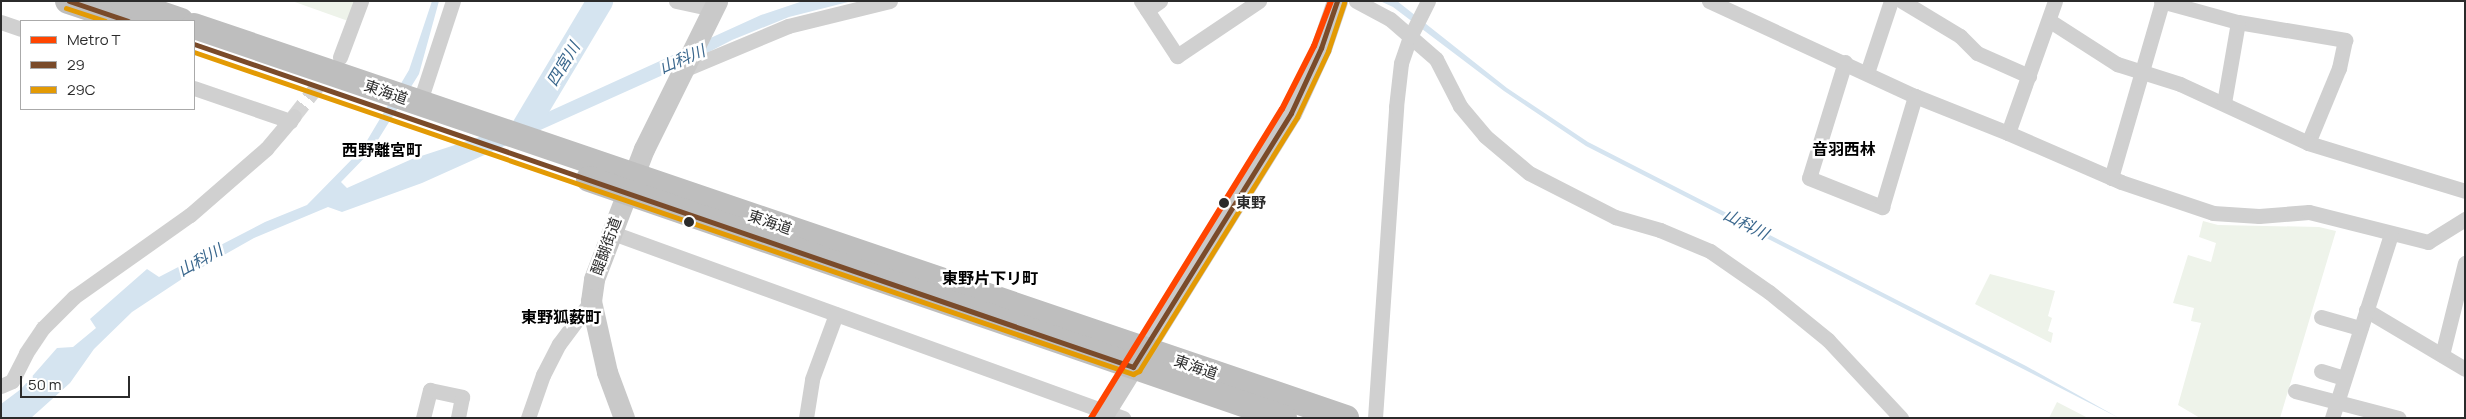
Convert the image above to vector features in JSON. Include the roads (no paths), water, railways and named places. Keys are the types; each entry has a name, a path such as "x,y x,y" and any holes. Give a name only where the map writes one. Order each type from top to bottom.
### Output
{"highway":[{"path":"68,1 131,10 176,20"},
{"name":"東海道","path":"195,26 630,184 1138,358 1346,418"},
{"name":"東海道","path":"195,44 630,184"},
{"name":"東海道","path":"1138,358 1284,418"}],"street":[{"path":"340,57 361,1"},
{"path":"423,92 453,1"},
{"path":"676,1 712,13"},
{"path":"686,65 788,26 890,1"},
{"path":"1160,1 1144,6 1177,56 1259,1"},
{"path":"1375,418 1396,107 1401,63 1411,34 1428,1"},
{"path":"1709,1 1867,72 1915,96 2008,132 2111,178 2213,213 2259,216 2309,212 2428,242 2465,219"},
{"path":"1867,72 1891,1"},
{"path":"1902,1 1960,36 1976,53 2029,76"},
{"path":"2008,132 2056,1"},
{"path":"610,232 1110,415 1138,358 1291,113 1322,48 1339,2 1390,19 1411,34 1436,59 1460,106 1485,136 1529,173 1615,217 1660,230 1710,251 1769,292 1828,340 1901,418"},
{"path":"2111,178 2143,72 2161,2 2238,22 2345,40 2339,68 2308,143"},
{"name":"醍醐街道","path":"624,418 607,372 591,301 600,258 630,184 712,13"},
{"path":"2050,20 2102,56 2224,103 2308,143 2465,191"},
{"path":"1,22 20,29"},
{"path":"2224,103 2238,22"},
{"path":"1844,62 1809,178 1882,207 1915,96"},
{"path":"1,386 12,381 26,353 43,328 74,297 190,215 266,149 292,119 195,88"},
{"path":"2332,418 2391,234"},
{"path":"2442,355 2465,263"},
{"path":"528,418 543,375 559,344 591,301"},
{"path":"2366,310 2465,369"},
{"path":"806,418 812,379 836,314"},
{"path":"2321,317 2360,328"},
{"path":"2321,371 2344,378"},
{"path":"423,418 430,390 462,397 458,418"},
{"path":"2295,391 2398,418"}],"water":[{"name":"山科川","path":"432,1 439,1 419,74 371,151 341,182 347,188 412,159 528,121 761,15 803,1 852,1 789,17 732,40 674,70 422,183 342,212 328,207 254,238 185,277 132,312 94,349 70,383 31,418 1,418 1,404 21,389 57,348 73,347 96,328 90,319 147,269 159,277 265,222 307,205 362,149 409,70"},
{"name":"山科川","path":"1380,1 1397,1 1507,88 1588,142 2026,366 2119,418 1586,146 1504,91 1393,7"}],"waterway":[{"name":"四宮川","path":"525,127 600,1"}],"tunnel":[{"path":"294,116 333,66"}],"metro line":[{"name":"T","path":"1091,418 1282,109 1314,46 1331,1"}],"place":[{"name":"東野","path":"1224,203"}],"district":[{"name":"音羽西林","path":"1844,149"},
{"name":"西野離宮町","path":"382,150"},
{"name":"東野片下リ町","path":"990,278"},
{"name":"東野狐薮町","path":"561,317"}]}
